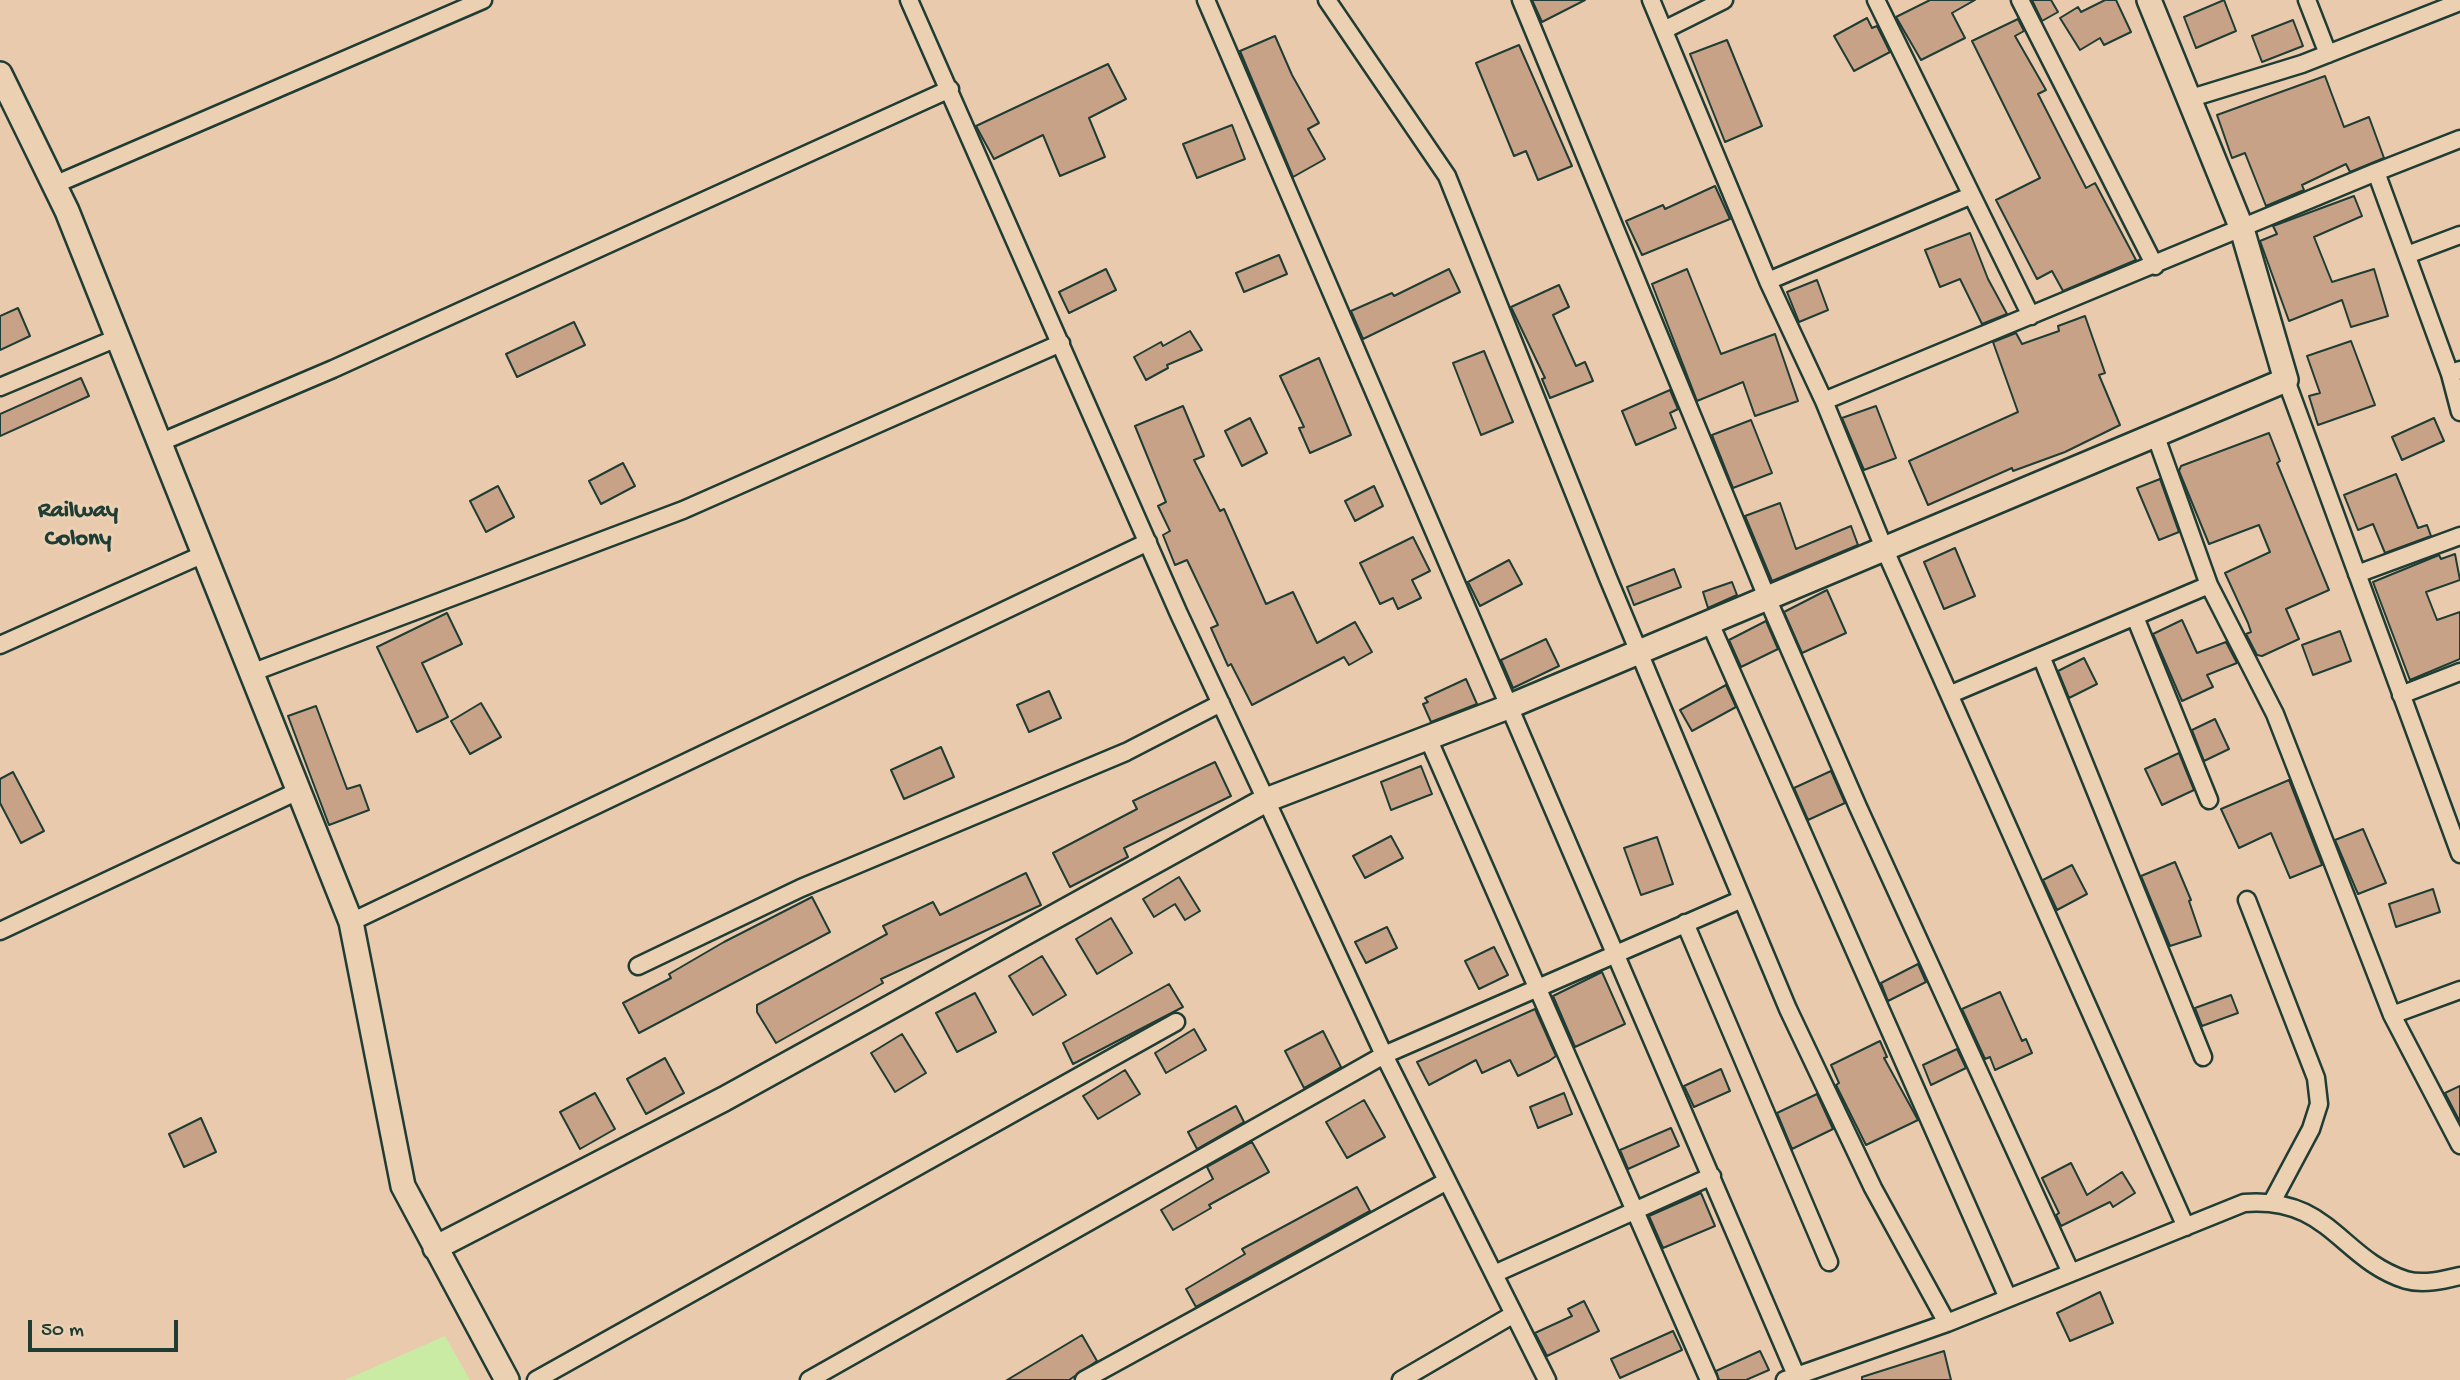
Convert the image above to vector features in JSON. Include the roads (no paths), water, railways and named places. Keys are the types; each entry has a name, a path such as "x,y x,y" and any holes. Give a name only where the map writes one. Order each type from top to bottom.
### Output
{"street":[{"path":"54,185 483,0"},
{"path":"909,0 1220,703 1384,1055 1547,1380"},
{"path":"1206,0 1712,1176 1791,1378 1947,1323 2244,1203 2272,1202 2309,1213 2384,1269 2408,1281 2438,1281 2460,1276"},
{"path":"1327,0 1447,176 1740,900 1788,1010 1873,1188 1947,1323"},
{"path":"1521,0 1768,600 1858,807 2071,1273"},
{"path":"1651,0 1768,281 1824,401 1884,548 2186,1227"},
{"path":"1664,30 1724,0"},
{"path":"1876,0 2031,316"},
{"path":"2020,0 2155,266"},
{"path":"2148,0 2242,229 2286,380 2460,854"},
{"path":"2307,0 2328,54"},
{"path":"2188,99 2328,54 2460,2"},
{"path":"0,74 54,185 351,922 403,1186 507,1380"},
{"path":"159,443 333,369 950,89"},
{"path":"1824,401 2460,139"},
{"path":"2376,172 2455,372 2460,412"},
{"path":"1768,281 1970,196"},
{"path":"2407,255 2460,235"},
{"path":"0,387 117,338"},
{"path":"251,673 683,510 1061,343"},
{"path":"435,1248 724,1099 1266,800 1508,707 1768,600 1884,548 2286,380"},
{"path":"2155,434 2209,585 2275,714 2392,1015 2460,1145"},
{"path":"2357,574 2460,536"},
{"path":"351,922 1148,541"},
{"path":"0,645 204,554"},
{"path":"1951,694 2209,585"},
{"path":"2135,617 2209,800"},
{"path":"1710,623 2008,1298"},
{"path":"2040,656 2203,1057"},
{"path":"2401,695 2460,672"},
{"path":"639,966 801,888 1126,752 1220,703"},
{"path":"1429,738 1537,991 1709,1380"},
{"path":"0,931 298,792"},
{"path":"809,1380 1384,1055 1537,991 1615,953 1740,900"},
{"path":"2247,900 2316,1078 2319,1104 2311,1129 2272,1202"},
{"path":"1685,923 1829,1262"},
{"path":"2392,1015 2460,990"},
{"path":"536,1380 1176,1023"},
{"path":"1494,1274 1712,1176"},
{"path":"1084,1380 1447,1181"},
{"path":"1401,1380 1514,1314"}],"district":[{"name":"Railway Colony","path":"78,526"}]}
